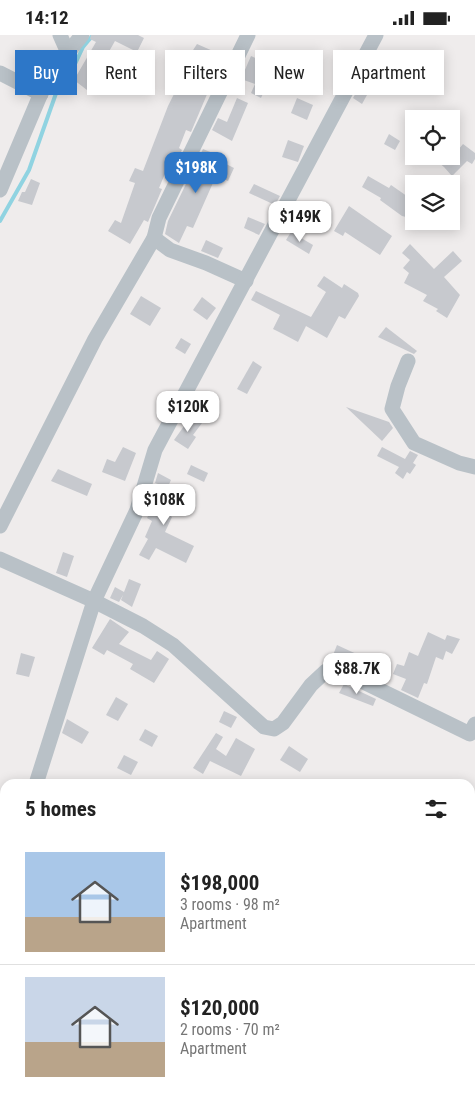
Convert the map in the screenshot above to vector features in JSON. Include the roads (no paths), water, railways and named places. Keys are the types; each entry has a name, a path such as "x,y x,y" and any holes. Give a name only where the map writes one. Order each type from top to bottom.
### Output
{"street":[{"path":"60,35 67,50"},
{"path":"70,50 82,35"},
{"path":"0,526 96,339 154,238 159,218 248,35"},
{"path":"38,779 94,601 137,511 155,449 376,35"},
{"path":"0,73 15,81"},
{"path":"0,190 4,169 41,95"},
{"path":"154,238 170,250 206,263 246,281"},
{"path":"408,361 398,386 392,409 414,443 459,463 475,467"},
{"path":"0,559 94,601 143,626 173,645 264,727 274,729 283,723 311,685 326,671 341,671 470,734 475,724"}],"waterway":[{"path":"0,221 29,170 60,82 75,64 83,47 93,35"}]}
